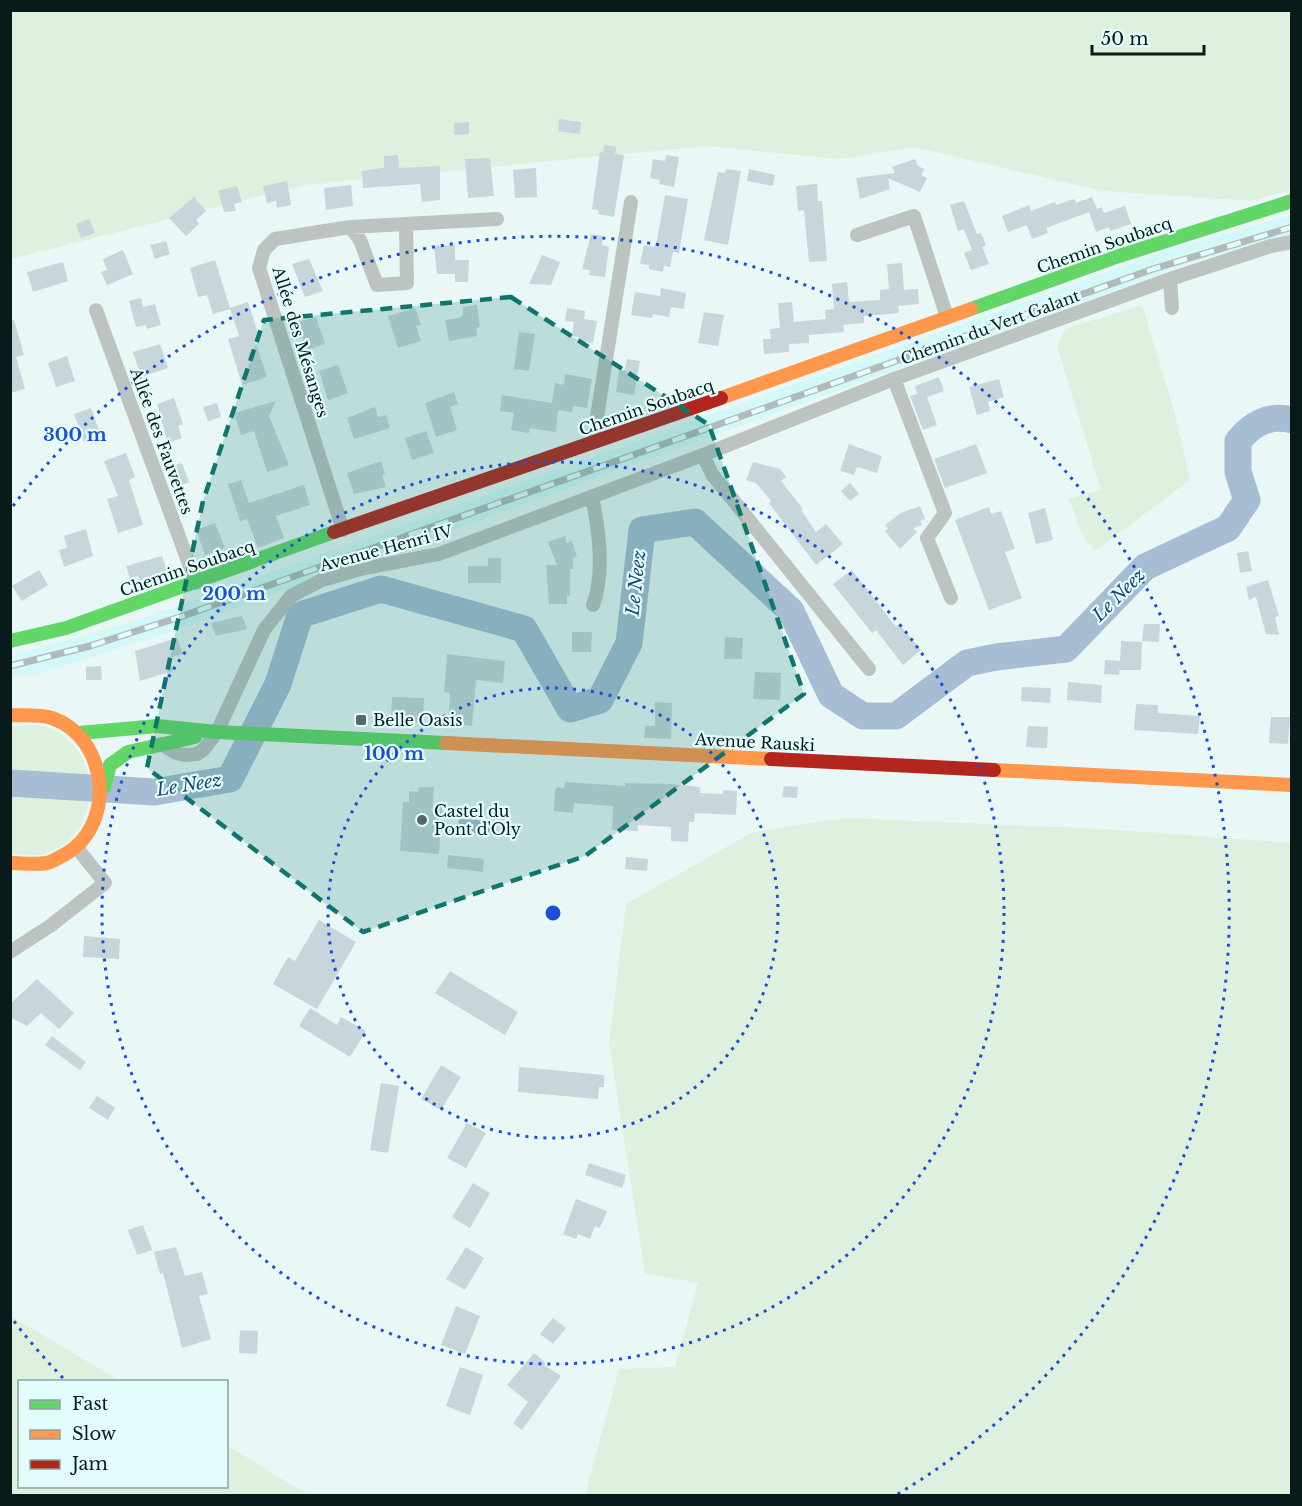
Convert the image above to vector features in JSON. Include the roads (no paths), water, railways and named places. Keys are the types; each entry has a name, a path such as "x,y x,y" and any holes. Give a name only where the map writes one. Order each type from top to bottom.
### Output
{"main road":[{"name":"Chemin Soubacq","path":"10,641 66,628 422,500 1119,256 1292,201"},
{"path":"10,715 50,718 85,739 100,766 102,795 93,826 77,848 64,857 43,864 14,867"},
{"name":"Avenue Rauski","path":"85,739 157,726 217,732 1292,785"},
{"name":"Avenue Rauski","path":"102,795 110,765 128,752 217,732"}],"street":[{"path":"593,442 631,202"},
{"path":"857,235 914,216 947,317"},
{"name":"Allée des Mésanges","path":"343,530 259,268 264,250 275,239 350,227 497,219"},
{"path":"350,227 360,240 377,285 407,283 406,224"},
{"name":"Chemin du Vert Galant","path":"703,455 894,379 1170,279 1271,246 1292,242"},
{"path":"1170,279 1172,308"},
{"name":"Allée des Fauvettes","path":"96,310 196,583"},
{"path":"894,379 945,513 927,538 951,598"},
{"path":"703,455 712,474 869,669"},
{"name":"Avenue Henri IV","path":"217,732 264,630 291,596 322,580 361,569 439,554 703,455"},
{"path":"592,497 598,524 598,591 593,605"},
{"path":"10,952 50,926 105,883 77,848"}],"waterway":[{"name":"Le Neez","path":"10,783 154,792 230,779 278,684 300,615 381,589 524,629 570,709 600,700 629,643 642,530 695,522 791,611 831,695 863,716 896,716 967,663 996,657 1066,649 1145,567 1228,528 1247,500 1238,472 1238,441 1255,425 1262,422 1276,418 1292,420"}],"railway":[{"path":"10,666 90,646 183,616 1153,269 1292,227"}],"place":[{"name":"Belle Oasis","path":"361,720"},
{"name":"Castel du Pont d'Oly","path":"422,820"}]}
